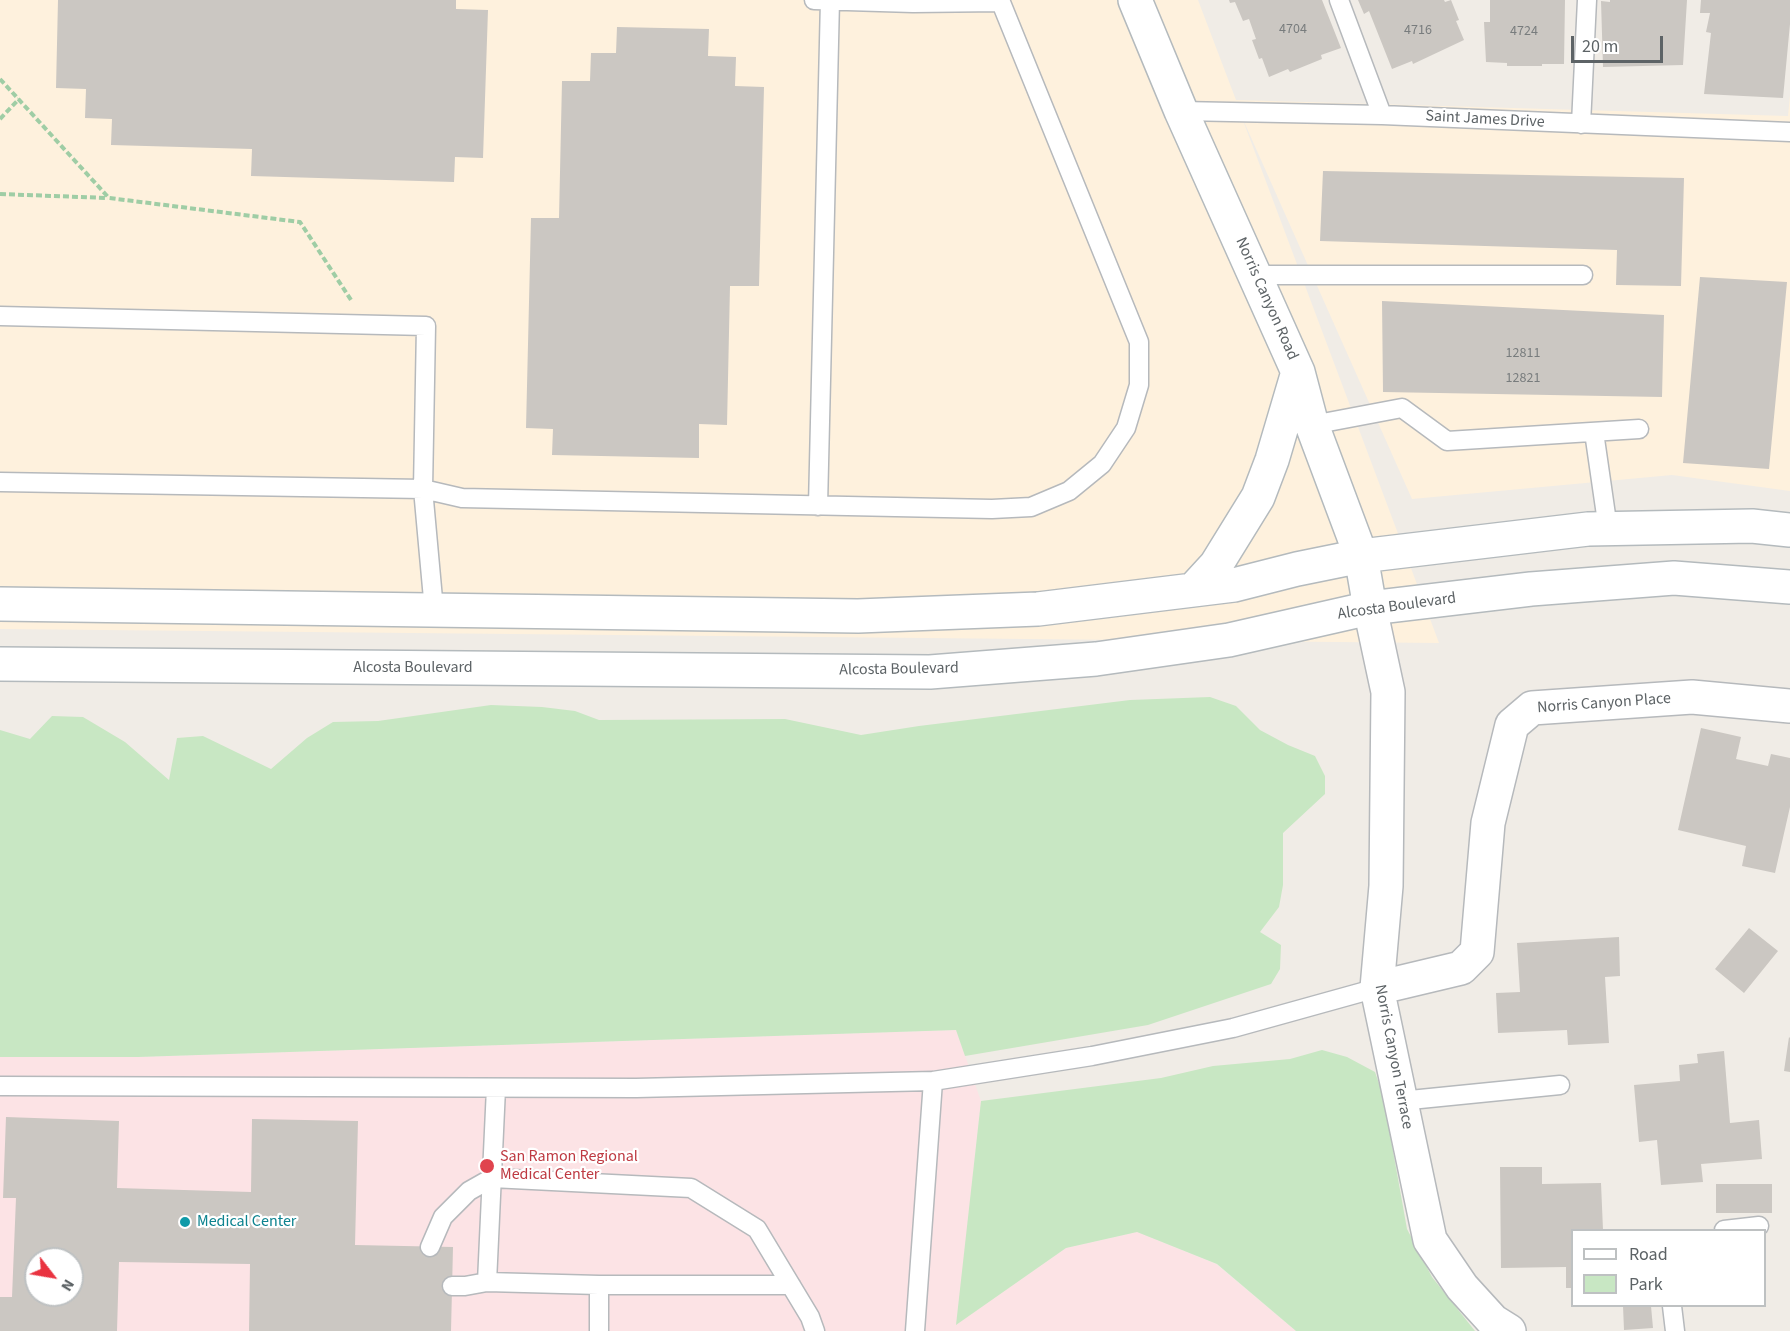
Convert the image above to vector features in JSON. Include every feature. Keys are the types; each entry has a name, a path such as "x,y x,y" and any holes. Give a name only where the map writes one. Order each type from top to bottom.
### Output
{"main road":[{"name":"Norris Canyon Road","path":"1135,0 1181,111 1298,372 1312,425 1361,556 1370,608"},
{"path":"1194,590 1216,565 1258,497 1272,460 1298,372"},
{"path":"0,604 858,616 1038,609 1234,585 1361,556 1588,529 1752,526 1790,530"},
{"name":"Alcosta Boulevard","path":"0,664 930,672 1096,658 1229,640 1370,608 1531,589 1674,579 1790,587"},
{"name":"Norris Canyon Terrace","path":"1370,608 1388,692 1386,886 1377,988 1430,1240 1462,1287 1493,1321 1509,1331"},
{"name":"Norris Canyon Place","path":"1377,988 1461,968 1477,952 1488,823 1512,724 1532,708 1692,698 1790,706"}],"lane":[{"path":"0,482 423,489 462,498 992,509 1031,507 1070,491 1102,464 1126,428 1139,385 1139,342 1000,1 913,3 814,0"},
{"path":"818,506 830,0"},
{"path":"1339,0 1382,115"},
{"path":"1581,124 1587,0"},
{"name":"Saint James Drive","path":"1181,111 1382,115 1790,132"},
{"path":"1255,275 1583,275"},
{"path":"0,316 426,326 423,489 434,610"},
{"path":"1312,425 1402,408 1446,441 1639,429"},
{"path":"1594,432 1608,529"},
{"path":"0,1086 647,1088 933,1081 1092,1056 1233,1028 1377,988"},
{"path":"915,1331 933,1081"},
{"path":"1400,1101 1560,1085"},
{"path":"487,1282 496,1088"},
{"path":"430,1247 443,1217 469,1191 492,1178 691,1188 757,1229 810,1317 815,1331"},
{"path":"1733,1229 1759,1226"},
{"path":"452,1286 487,1282 599,1285 791,1285"},
{"path":"598,1331 599,1285"},
{"path":"1672,1307 1675,1331"}],"path":[{"path":"0,79 109,198"},
{"path":"0,119 19,99"},
{"path":"0,194 109,198 300,222 368,325"}],"shaded area":[{"path":"0,0 1198,0 1236,100 1788,116 1790,95 1790,491 1672,475 1412,499 1241,115 1439,643 0,629"},
{"name":"San Ramon Regional Medical Center","path":"956,1030 981,1101 957,1324 1066,1248 1137,1232 1216,1264 1296,1331 0,1331 0,1057 138,1057"}],"green space":[{"path":"1210,697 1236,706 1260,730 1315,756 1325,776 1325,794 1283,833 1283,885 1279,907 1260,932 1281,945 1280,969 1271,984 1148,1025 965,1056 956,1030 138,1057 0,1057 0,730 30,739 52,716 83,717 125,742 169,780 177,738 203,736 271,769 307,738 333,722 378,721 491,705 575,711 599,720 785,719 861,735 1130,700"},
{"path":"1322,1050 1347,1057 1375,1072 1383,1095 1407,1229 1432,1277 1475,1331 1296,1331 1217,1264 1137,1232 1066,1248 956,1325 981,1101 1161,1078 1213,1066 1290,1059"}],"building":[{"path":"58,0 456,0 456,9 488,10 483,158 455,157 454,182 251,176 252,149 111,145 112,119 85,118 86,89 56,88"},
{"path":"1229,0 1322,0 1341,48 1321,55 1322,59 1290,72 1288,69 1269,77 1252,40 1256,39 1249,19 1243,21 1235,2 1230,3"},
{"path":"1358,0 1444,0 1445,2 1451,0 1464,40 1413,64 1412,61 1392,69 1369,11 1364,14"},
{"path":"1490,0 1565,0 1564,64 1507,66 1507,63 1486,62 1484,22 1490,22"},
{"path":"1610,0 1687,0 1683,65 1603,67 1601,1 1610,2"},
{"path":"1701,0 1790,0 1783,98 1704,94 1711,33 1706,32 1710,13 1700,13"},
{"path":"617,27 709,29 708,56 736,57 735,86 764,87 759,286 730,286 727,425 699,424 699,458 552,455 553,429 526,428 531,218 559,218 562,81 590,81 591,53 616,53"},
{"path":"1323,171 1684,178 1681,286 1616,285 1617,250 1320,241"},
{"path":"1700,277 1787,282 1769,469 1683,463"},
{"path":"1382,301 1664,315 1662,397 1383,392"},
{"path":"1701,728 1741,737 1736,759 1768,766 1771,754 1790,758 1790,807 1775,873 1742,866 1746,846 1678,830"},
{"path":"1749,928 1778,951 1744,993 1715,969"},
{"path":"1619,937 1620,976 1605,977 1609,1043 1568,1045 1567,1030 1498,1033 1496,993 1520,992 1517,943"},
{"path":"1790,1038 1790,1072 1784,1071"},
{"path":"1724,1051 1730,1123 1759,1120 1762,1159 1701,1164 1703,1182 1661,1185 1657,1140 1639,1142 1634,1085 1680,1081 1679,1065 1698,1063 1697,1054"},
{"name":"Medical Center","path":"6,1117 119,1121 117,1188 251,1192 252,1119 358,1121 355,1245 453,1247 451,1331 249,1331 250,1264 119,1262 117,1331 0,1331 0,1297 12,1297 16,1198 3,1198"},
{"path":"1500,1167 1542,1167 1542,1184 1601,1183 1603,1229 1571,1229 1571,1288 1566,1288 1566,1267 1501,1268"},
{"path":"1716,1184 1772,1184 1772,1213 1716,1213"},
{"path":"1623,1307 1651,1307 1653,1328 1624,1330"}],"place":[{"name":"San Ramon Regional Medical Center","path":"487,1166"},
{"name":"Medical Center","path":"185,1222"}]}
